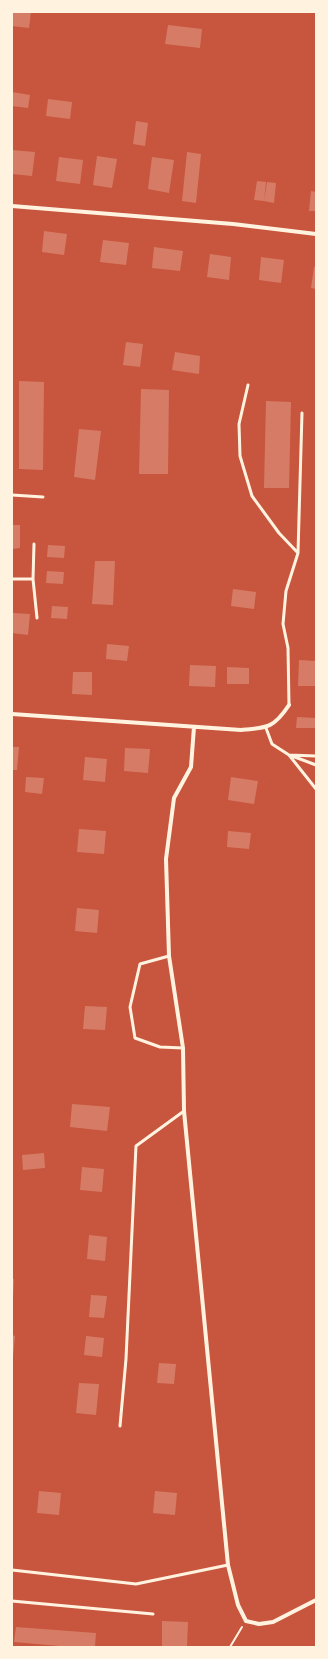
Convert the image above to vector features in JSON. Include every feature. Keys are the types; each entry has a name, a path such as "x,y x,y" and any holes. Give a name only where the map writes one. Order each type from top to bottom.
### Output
{"street":[{"path":"12,206 233,224 316,234"},
{"path":"12,714 241,730 266,728 280,718 289,705"},
{"path":"194,727 191,767 174,798 166,859 169,956 183,1048 184,1111 228,1565 238,1605 246,1620 259,1624 273,1622 316,1600"}],"lane":[{"path":"248,384 239,424 240,456 252,496 279,533 298,552"},
{"path":"289,705 288,648 283,624 286,591 298,552 302,412"},
{"path":"12,496 42,498"},
{"path":"34,544 33,579 37,618"},
{"path":"12,578 33,579"},
{"path":"266,728 272,744 289,755 316,765"},
{"path":"289,755 316,756"},
{"path":"289,755 316,789"},
{"path":"169,956 140,964 130,1007 135,1038 160,1047 183,1048"},
{"path":"120,1426 126,1359 136,1146 184,1111"},
{"path":"12,1570 136,1584 228,1565"},
{"path":"12,1601 153,1614"}],"path":[{"path":"230,1647 246,1620"}],"building":[{"path":"12,12 31,12 29,28 12,26"},
{"path":"168,25 202,29 200,48 165,44"},
{"path":"12,92 30,95 28,108 12,106"},
{"path":"48,99 72,102 70,119 46,116"},
{"path":"136,121 148,123 145,146 133,144"},
{"path":"12,150 35,152 32,176 12,174"},
{"path":"187,152 201,154 196,203 182,201"},
{"path":"97,156 117,159 112,188 93,185"},
{"path":"59,157 83,160 80,184 56,181"},
{"path":"152,157 174,160 169,193 148,189"},
{"path":"257,181 266,182 264,201 254,200"},
{"path":"267,182 276,183 274,203 264,201"},
{"path":"311,191 316,192 316,211 309,211"},
{"path":"44,231 67,234 64,255 42,252"},
{"path":"103,240 129,243 126,265 100,262"},
{"path":"154,247 183,251 180,271 152,268"},
{"path":"210,254 231,257 229,280 207,277"},
{"path":"261,257 284,260 281,283 259,280"},
{"path":"314,267 316,267 316,289 311,288"},
{"path":"126,342 143,344 140,367 123,365"},
{"path":"175,352 200,356 199,374 172,370"},
{"path":"19,381 44,382 43,470 19,469"},
{"path":"141,389 169,390 168,474 139,474"},
{"path":"266,401 291,402 289,488 264,488"},
{"path":"79,429 101,431 95,480 74,477"},
{"path":"12,525 20,525 20,548 12,549"},
{"path":"48,545 65,546 64,558 47,557"},
{"path":"95,561 115,561 113,605 92,604"},
{"path":"47,571 64,572 63,584 46,583"},
{"path":"233,589 256,592 254,609 231,606"},
{"path":"52,606 68,607 67,619 51,618"},
{"path":"13,613 30,614 28,635 12,633"},
{"path":"107,644 129,646 127,661 106,659"},
{"path":"299,660 316,661 316,686 298,686"},
{"path":"190,665 216,666 215,687 189,686"},
{"path":"227,667 249,668 249,684 227,684"},
{"path":"73,672 92,672 92,695 72,694"},
{"path":"297,717 316,718 316,728 296,728"},
{"path":"12,747 19,747 17,770 12,770"},
{"path":"125,748 150,749 148,773 124,771"},
{"path":"85,757 107,759 105,782 83,780"},
{"path":"26,777 44,778 42,794 25,792"},
{"path":"231,777 258,781 254,804 228,800"},
{"path":"79,829 106,831 104,854 77,852"},
{"path":"228,831 251,833 249,849 227,847"},
{"path":"77,908 99,910 97,933 75,931"},
{"path":"85,1006 107,1007 105,1030 83,1029"},
{"path":"72,1104 110,1107 107,1131 70,1127"},
{"path":"44,1153 45,1168 23,1170 22,1155"},
{"path":"82,1167 104,1169 102,1192 80,1190"},
{"path":"89,1235 107,1237 105,1261 87,1259"},
{"path":"12,1279 14,1279 13,1299 12,1299"},
{"path":"91,1295 107,1296 104,1318 89,1317"},
{"path":"12,1335 15,1336 13,1357 12,1357"},
{"path":"86,1336 104,1338 102,1357 84,1355"},
{"path":"159,1363 176,1364 174,1384 157,1383"},
{"path":"79,1383 99,1384 96,1415 76,1413"},
{"path":"39,1491 61,1493 59,1515 37,1513"},
{"path":"155,1491 177,1493 175,1515 153,1513"},
{"path":"162,1621 188,1622 187,1647 162,1647"},
{"path":"16,1627 96,1633 95,1647 71,1647 14,1642"}]}
